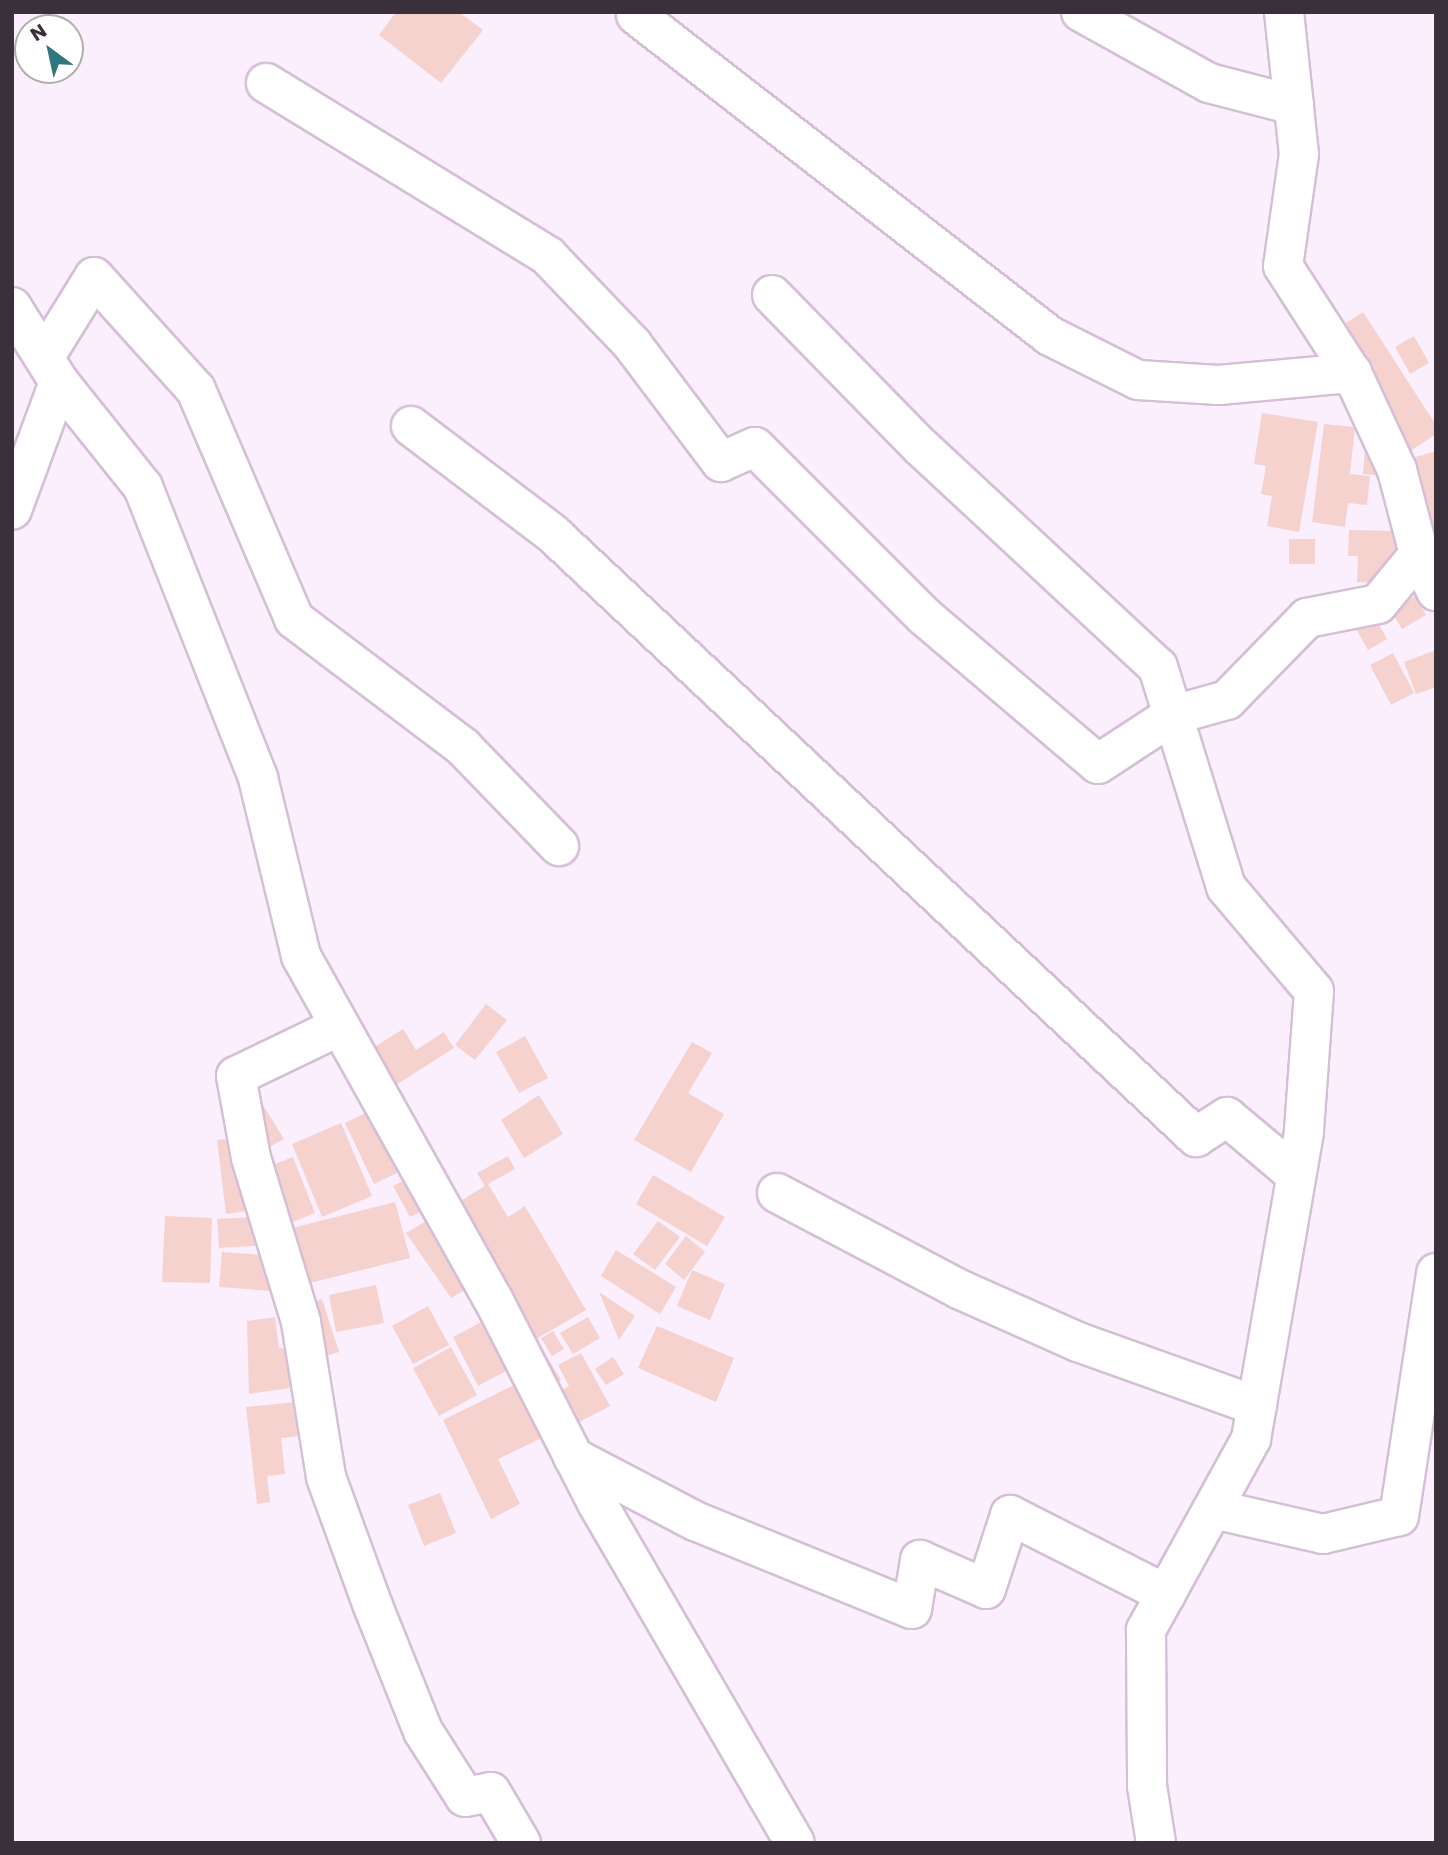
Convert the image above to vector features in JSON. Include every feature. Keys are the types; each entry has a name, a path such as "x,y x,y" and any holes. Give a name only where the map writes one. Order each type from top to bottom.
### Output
{"street":[{"path":"1081,12 1209,83 1294,105"},
{"path":"1284,12 1298,154 1283,265 1352,373 1397,470 1419,554 1436,592"},
{"path":"636,15 1050,336 1138,380 1219,385 1352,373"},
{"path":"266,83 548,256 632,344 721,462 755,447 923,616 1098,764 1173,715 1227,700 1307,618 1378,604 1419,554"},
{"path":"12,510 52,370 94,277 196,390 294,619 463,747 559,846"},
{"path":"772,295 921,447 1158,667 1226,887 1314,990 1296,1175 1251,1439 1146,1630 1147,1786 1156,1843"},
{"path":"12,307 52,370 143,487 258,778 301,956 338,1027 493,1299 573,1457 796,1843"},
{"path":"411,426 552,533 1196,1137 1227,1117 1296,1175"},
{"path":"338,1027 236,1076 251,1158 301,1322 326,1477 383,1631 423,1731 465,1797 491,1792 521,1843"},
{"path":"777,1193 959,1289 1078,1342 1257,1406"},
{"path":"1213,1509 1323,1534 1399,1516 1436,1273"},
{"path":"573,1457 695,1521 912,1609 920,1560 986,1589 1010,1516 1166,1594"}],"building":[{"path":"396,12 459,12 483,30 441,83 379,35"},
{"path":"1363,312 1436,425 1436,434 1409,452 1332,332"},
{"path":"1414,336 1429,363 1410,374 1395,347"},
{"path":"1262,413 1318,422 1299,532 1267,526 1272,496 1261,494 1266,466 1254,464"},
{"path":"1324,424 1355,427 1350,474 1370,476 1367,505 1348,503 1345,527 1312,522"},
{"path":"1365,449 1375,450 1385,476 1363,474"},
{"path":"1436,451 1436,556 1406,460"},
{"path":"1349,530 1397,531 1396,557 1375,583 1357,582 1358,556 1348,556"},
{"path":"1289,539 1315,539 1315,564 1289,564"},
{"path":"1415,596 1426,615 1402,629 1391,611"},
{"path":"1374,616 1387,639 1368,650 1355,627"},
{"path":"1436,650 1436,687 1416,694 1404,662"},
{"path":"1393,653 1414,693 1391,705 1370,665"},
{"path":"486,1004 507,1020 475,1060 455,1045"},
{"path":"403,1029 416,1050 444,1032 454,1048 388,1090 365,1053"},
{"path":"525,1036 548,1078 519,1093 496,1052"},
{"path":"692,1042 712,1053 688,1093 724,1114 691,1172 634,1140"},
{"path":"539,1095 563,1134 524,1158 501,1120"},
{"path":"258,1097 284,1139 269,1147 243,1106"},
{"path":"378,1107 407,1168 374,1184 345,1123"},
{"path":"341,1123 372,1196 322,1217 292,1144"},
{"path":"244,1137 253,1210 226,1214 217,1140"},
{"path":"270,1149 275,1164 293,1157 315,1213 280,1227 252,1156"},
{"path":"508,1156 515,1169 488,1184 508,1217 525,1206 586,1310 524,1346 444,1211 485,1186 477,1173"},
{"path":"653,1175 725,1217 707,1246 636,1204"},
{"path":"412,1176 429,1208 410,1217 393,1186"},
{"path":"395,1202 410,1258 294,1287 280,1231"},
{"path":"438,1214 478,1282 451,1298 406,1233"},
{"path":"165,1216 212,1218 210,1283 162,1282"},
{"path":"267,1216 268,1245 219,1248 217,1219"},
{"path":"658,1221 680,1237 655,1270 633,1254"},
{"path":"686,1236 705,1252 684,1280 665,1264"},
{"path":"616,1250 676,1287 660,1314 601,1276"},
{"path":"222,1252 274,1256 272,1291 219,1287"},
{"path":"692,1270 725,1284 710,1320 677,1306"},
{"path":"376,1285 384,1323 336,1332 329,1295"},
{"path":"599,1292 635,1316 619,1340"},
{"path":"322,1299 339,1352 316,1359 300,1306"},
{"path":"428,1306 449,1345 413,1364 392,1326"},
{"path":"275,1317 279,1348 291,1350 297,1387 249,1394 247,1321"},
{"path":"588,1317 600,1338 573,1354 560,1333"},
{"path":"489,1318 514,1367 478,1386 453,1337"},
{"path":"657,1326 734,1358 716,1402 638,1368"},
{"path":"553,1331 564,1349 552,1356 541,1338"},
{"path":"538,1342 561,1380 545,1388 523,1351"},
{"path":"451,1347 477,1395 439,1416 413,1368"},
{"path":"581,1353 610,1406 566,1429 548,1397 569,1386 558,1365"},
{"path":"613,1357 624,1374 606,1385 595,1369"},
{"path":"520,1382 546,1436 498,1459 520,1504 491,1519 443,1420"},
{"path":"306,1401 310,1435 281,1438 285,1474 267,1476 270,1502 257,1504 246,1407"},
{"path":"440,1493 456,1533 424,1546 408,1505"}]}
